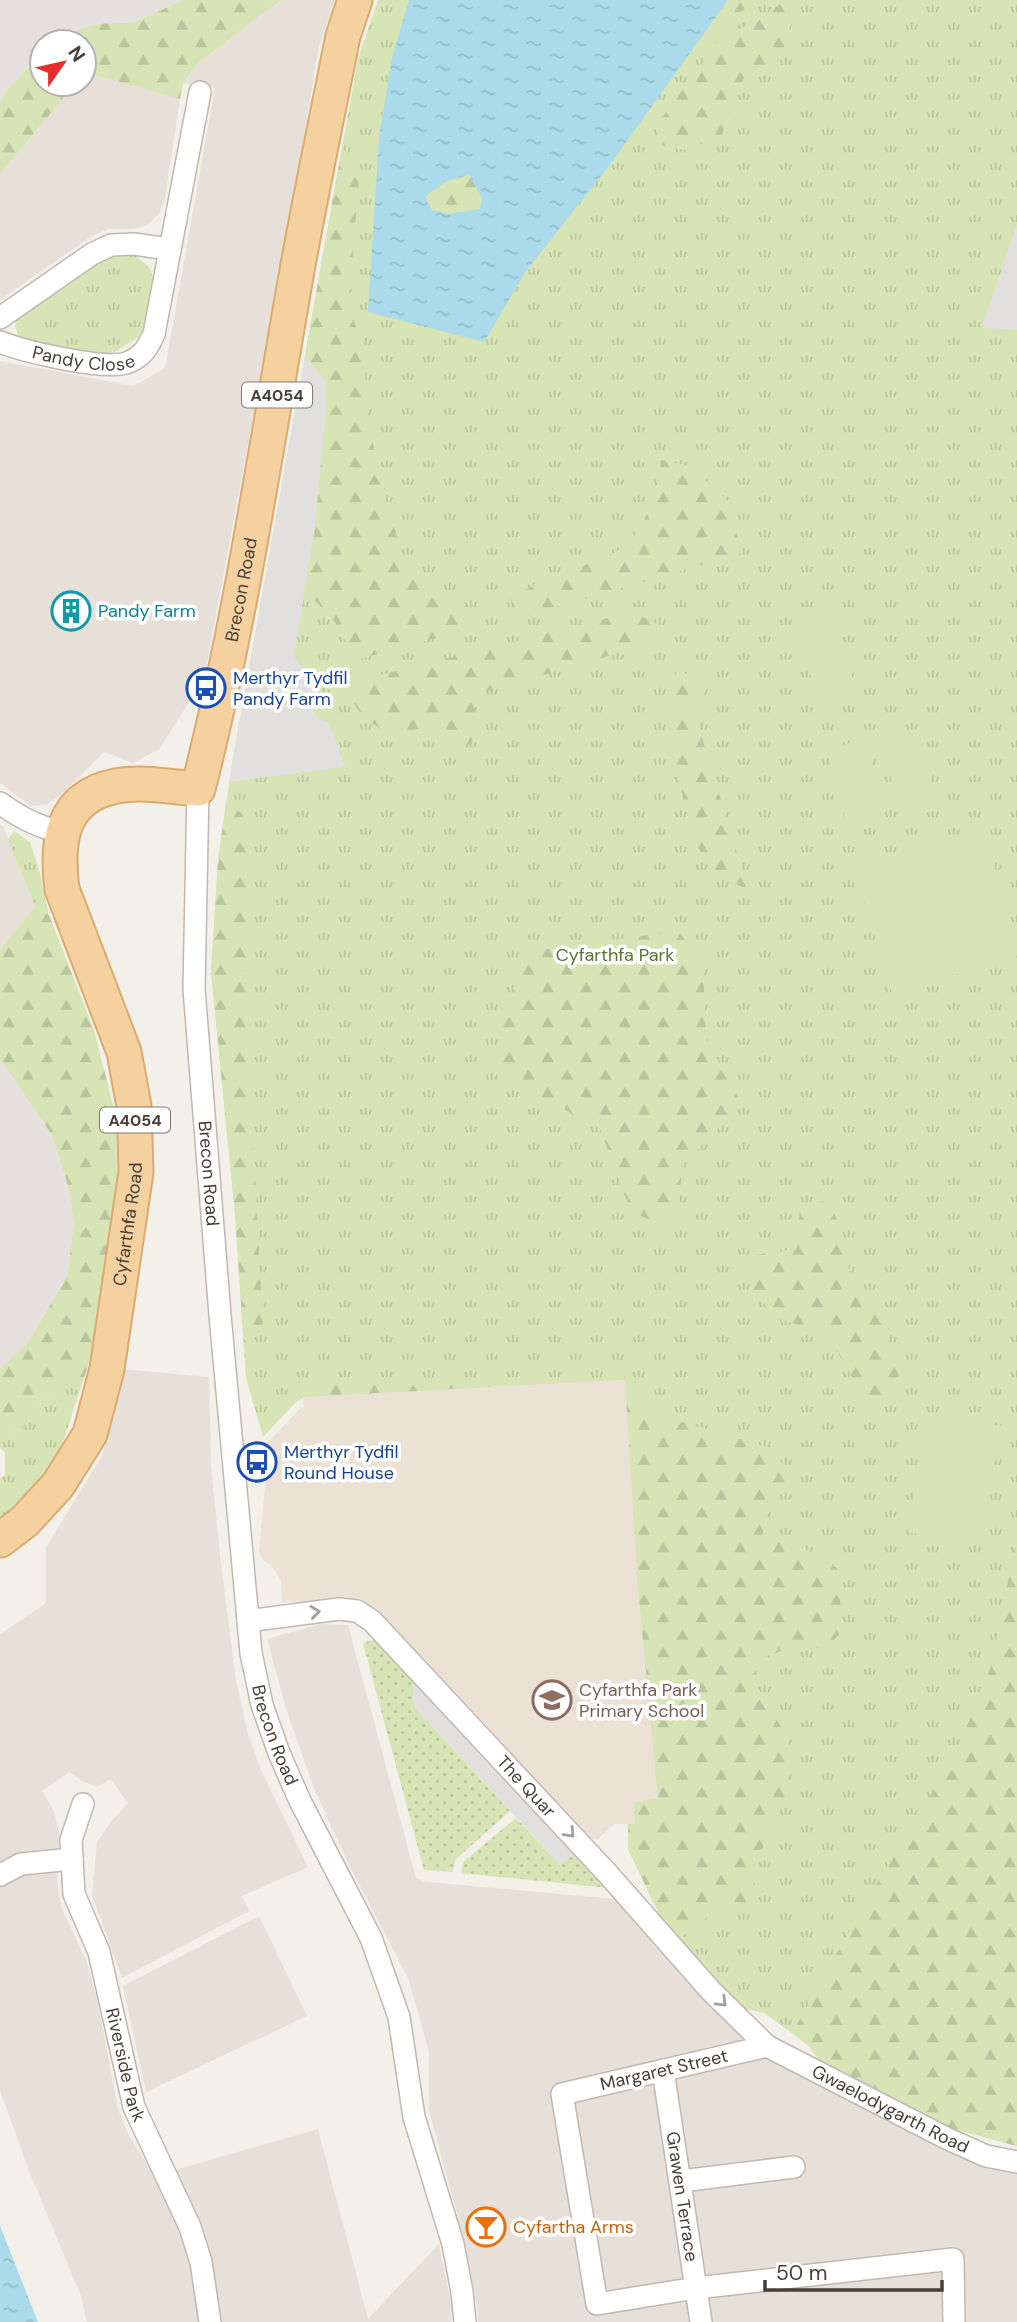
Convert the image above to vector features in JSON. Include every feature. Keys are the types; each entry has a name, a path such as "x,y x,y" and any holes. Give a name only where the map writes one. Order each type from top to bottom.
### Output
{"main road":[{"name":"Brecon Road","path":"198,789 223,687 273,420 298,264 343,36 355,0"},
{"name":"Cyfarthfa Road","path":"0,1540 25,1521 58,1486 90,1434 107,1369 136,1172 134,1105 124,1052 62,889 58,861 67,816 90,796 114,786 198,789"}],"street":[{"name":"Pandy Close","path":"0,342 16,348 110,366 128,363 145,352 154,334 200,92"},
{"path":"0,318 92,254 111,245 134,244 169,249"},
{"name":"Brecon Road","path":"198,789 194,989 251,1653 262,1705 279,1753 300,1801 371,1938 399,2017 414,2117 453,2244 463,2292 465,2322"},
{"path":"0,803 30,821 63,832"},
{"name":"The Quar","path":"248,1621 339,1609 357,1611 372,1621 589,1854 711,1991 767,2046"},
{"name":"Riverside Park","path":"83,1804 71,1840 74,1894 99,1952 134,2107 191,2227 201,2262 210,2322"},
{"path":"0,1875 21,1864 72,1859"},
{"name":"Margaret Street","path":"696,2288 597,2304 562,2094 767,2046"},
{"name":"Gwaelodygarth Road","path":"767,2046 946,2138 986,2155 1017,2162"},
{"name":"Grawen Terrace","path":"663,2070 701,2322"},
{"path":"681,2181 794,2167"},
{"path":"696,2288 953,2259 954,2322"}],"shaded area":[{"path":"0,0 183,0 136,22 94,24 83,28 28,28 28,68 7,90 0,103"},
{"path":"281,0 335,0 319,46 287,235 204,679 159,749 133,763 104,752 61,795 46,805 31,806 0,783 0,361 134,386 165,368 215,88 183,83 197,64"},
{"path":"98,75 180,99 165,198 159,214 146,226 108,229 89,238 0,300 0,174 63,98 98,98"},
{"path":"1017,224 1017,330 982,328"},
{"path":"305,356 325,380 326,411 315,527 294,656 306,671 314,672 320,691 315,695 313,708 318,719 329,723 345,767 229,782"},
{"path":"0,824 35,906 0,950"},
{"path":"0,1059 52,1135 69,1189 74,1224 67,1276 29,1341 0,1369"},
{"path":"122,1369 209,1377 211,1466 236,1681 248,1734 260,1768 308,1867 242,1896 249,1911 122,1978 92,1895 97,1842 128,1803 111,1779 97,1787 69,1772 42,1791 54,1811 61,1842 57,1880 61,1907 86,1960 98,2003 118,2109 128,2134 154,2176 318,2129 368,2319 439,2244 452,2309 451,2322 87,2322 81,2296 27,2166 0,2090 0,1634 46,1603 46,1547 102,1456 113,1418"},
{"name":"Cyfarthfa Park Primary School","path":"625,1380 638,1588 658,1798 635,1824 614,1824 598,1839 584,1838 361,1599 282,1602 281,1580 259,1552 266,1477 273,1475 272,1453 267,1443 303,1406 304,1397"},
{"path":"320,1624 348,1625 416,1878 439,1883 615,1899 617,1897 727,2014 745,2044 1017,2169 1017,2322 478,2322 464,2240 429,2110 429,2052 409,1980 350,1867 313,1786 286,1708 267,1639"},
{"path":"414,1673 576,1852 560,1865 413,1705"},
{"path":"259,1916 307,2016 146,2092 123,1986"}],"green space":[{"path":"183,0 281,0 197,64 183,83 180,99 98,76 98,28 83,28 94,24 136,22"},
{"name":"Cyfarthfa Park","path":"378,0 1017,0 1017,2146 951,2128 822,2064 807,2044 764,2013 742,2008 666,1926 628,1849 628,1824 635,1824 634,1803 658,1798 638,1588 625,1380 304,1397 263,1437 246,1378 235,1214 211,972 218,861 233,758 358,59"},
{"path":"728,0 760,0 750,8 714,21"},
{"path":"786,0 791,25 780,60 745,76 731,105 722,135 686,150 662,146 657,124 721,38 756,21"},
{"path":"28,68 28,98 63,98 0,174 0,103 7,90"},
{"path":"342,147 360,169 351,312 356,327 363,333 367,410 379,476 403,556 430,588 468,607 473,628 356,660 335,622 305,590 315,527 325,380 305,356"},
{"path":"469,174 482,198 480,210 448,215 432,210 425,196 447,181"},
{"path":"117,254 135,255 149,267 155,283 146,325 139,337 115,352 100,354 39,344 19,337 15,326 18,317 101,259"},
{"path":"661,460 691,466 732,505 740,554 515,619 510,596 616,552 636,535 657,494"},
{"path":"835,609 856,691 817,701 796,619"},
{"path":"632,612 661,626 649,644 471,696 479,728 470,745 448,742 433,712 422,715 420,728 390,737 360,713 351,699 357,681"},
{"path":"677,667 706,690 694,712 748,889 717,877 695,843 669,743"},
{"path":"919,728 938,810 901,819 881,738"},
{"path":"866,739 887,821 848,831 827,749"},
{"path":"226,801 242,814 252,835 245,976 263,1329 244,1345 235,1214 211,972 218,861"},
{"path":"982,828 1017,943 1017,956 892,994 854,867"},
{"path":"14,831 30,842 49,915 35,906 8,839"},
{"path":"35,906 49,915 94,1030 115,1113 117,1175 98,1336 83,1381 52,1391 34,1408 23,1429 0,1435 0,1369 29,1341 67,1276 74,1224 69,1189 52,1135 0,1059 0,950"},
{"path":"679,931 703,967 706,1039 742,1104 682,1165 679,1207 661,1224 631,1212 600,1129 513,1081 499,1055 505,1012 525,952"},
{"path":"829,1199 841,1231 844,1260 887,1333 902,1387 886,1406 865,1399 827,1334 774,1317 749,1283 742,1257 797,1249 800,1209"},
{"path":"465,1376 491,1387 304,1397 324,1381"},
{"path":"625,1380 655,1414 776,1450 789,1479 768,1506 762,1537 798,1545 837,1568 843,1631 826,1647 782,1651 755,1660 758,1688 789,1740 787,1793 761,1852 751,1902 716,1910 678,1940 655,1906 628,1849 628,1824 635,1824 634,1803 658,1798 638,1588"},
{"path":"83,1381 60,1451 41,1485 0,1521 0,1479 5,1475 5,1453 0,1447 0,1435 23,1429 34,1408 52,1391"},
{"path":"930,1412 1002,1426 980,1545 908,1532"},
{"path":"1017,1527 1017,2146 951,2128 822,2064 807,2044 792,2033 869,1896 949,1765 976,1705 996,1653"},
{"path":"379,1638 414,1673 413,1705 510,1811 455,1860 453,1872 424,1870 363,1643"},
{"path":"516,1818 560,1865 576,1852 609,1888 461,1873 463,1862"}],"water":[{"path":"409,0 728,0 609,166 526,271 484,342 368,312 379,138 392,58","holes":["469,175 482,198 480,209 448,214 432,210 425,196 447,181"]},
{"path":"0,2226 38,2322 0,2322"}],"place":[{"name":"Pandy Farm","path":"71,611"},
{"name":"Merthyr Tydfil Pandy Farm","path":"206,688"},
{"name":"Merthyr Tydfil Round House","path":"257,1462"},
{"name":"Cyfarthfa Park Primary School","path":"552,1700"},
{"name":"Cyfartha Arms","path":"486,2227"}]}
